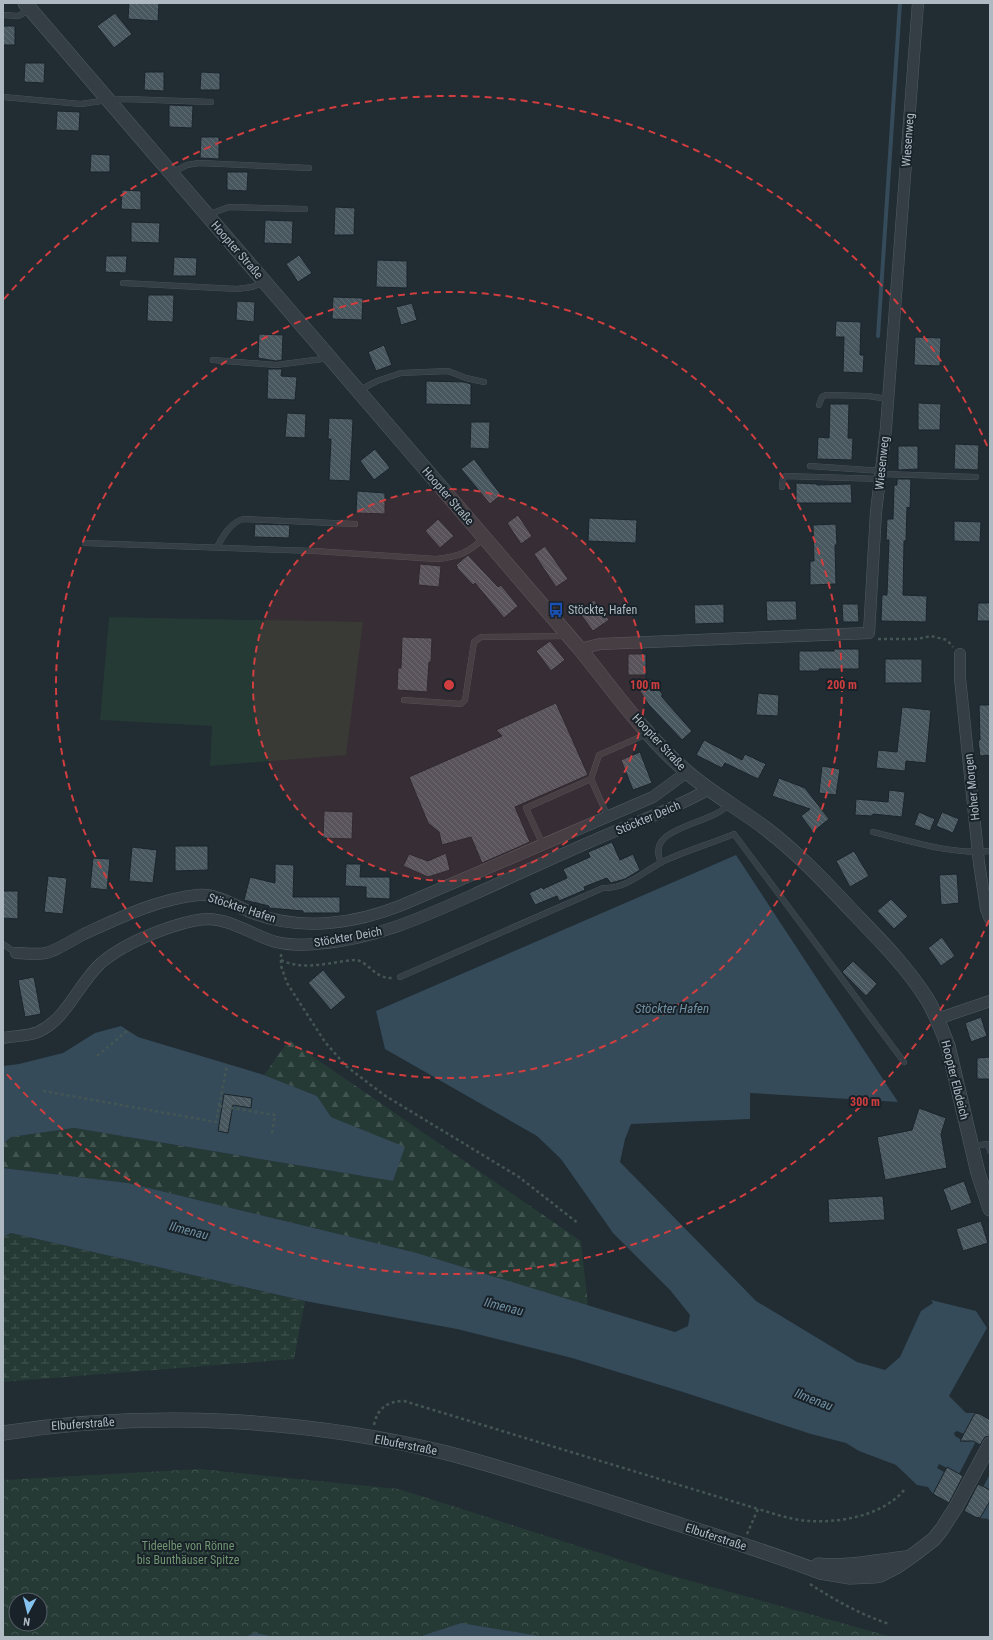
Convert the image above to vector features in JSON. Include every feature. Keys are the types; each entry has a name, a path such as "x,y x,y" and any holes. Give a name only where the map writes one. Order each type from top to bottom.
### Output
{"street":[{"name":"Wiesenweg","path":"869,633 876,512 882,475 918,3"},
{"name":"Hoopter Straße","path":"27,6 569,636 648,733 687,772 792,849 836,893 899,961"},
{"path":"580,649 600,644 869,633"},
{"name":"Hoher Morgen","path":"960,654 960,678 978,852 986,909 990,919"},
{"name":"Stöckter Hafen","path":"16,953 46,953 110,922 156,904 200,895 216,898 262,916 295,923 332,923 365,918 402,905 653,797 687,772"},
{"name":"Stöckter Deich","path":"3,1038 36,1033 47,1027 57,1019 90,975 102,963 135,942 170,927 199,920 217,920 282,943 315,944 371,935 425,916 599,838 673,808 709,789"},
{"name":"Hoopter Elbdeich","path":"899,961 928,1000 938,1019 948,1046 955,1069 971,1146 990,1209"},
{"path":"938,1019 990,1001"},
{"name":"Elbuferstraße","path":"3,1433 45,1427 93,1423 184,1421 275,1425 371,1438 420,1447 478,1462 793,1562 820,1566 853,1566 883,1560 907,1558 916,1553 942,1529 956,1507 990,1444"}],"lane":[{"path":"3,15 18,16 27,6"},
{"path":"3,97 81,104 108,100 211,102"},
{"path":"170,173 186,165 199,163 309,168"},
{"path":"207,215 229,207 305,209"},
{"path":"123,283 237,289 252,287 264,282"},
{"path":"213,360 276,365 330,358"},
{"path":"358,391 377,381 401,373 448,371 466,378 484,382"},
{"path":"819,405 822,397 826,395 868,396 888,399"},
{"path":"810,466 882,475"},
{"path":"782,487 784,477 786,476 882,475 976,477"},
{"path":"217,548 225,532 237,521 243,519 354,524"},
{"path":"85,543 315,551 436,559 453,558 473,548 484,538"},
{"path":"404,700 461,704 465,700 474,642 481,636 569,636"},
{"path":"608,816 591,779 599,755 648,733"},
{"path":"543,845 526,808 591,779"},
{"path":"661,863 658,856 658,849 663,838 670,833 709,818 724,810 729,803"},
{"path":"873,832 956,851 990,851"},
{"path":"400,977 604,888 613,888 642,875 661,863 734,834 904,1062"},
{"path":"3,944 16,953"},
{"path":"971,1146 988,1144 990,1151"}],"path":[{"path":"869,633 876,639 918,639 931,636 941,638 947,640 960,654"},
{"path":"282,943 281,966 287,983 325,1042 346,1066 384,1096 520,1177 579,1224"},
{"path":"281,960 294,965 304,966 357,960 363,962 375,974 388,978 400,977"},
{"path":"97,1056 128,1030"},
{"path":"43,1091 216,1122 227,1065"},
{"path":"219,1106 275,1115 272,1133"},
{"path":"371,1438 375,1420 380,1409 391,1402 404,1401 758,1509 793,1519 810,1521 846,1518 884,1507 898,1498 905,1489"},
{"path":"742,1545 758,1509"},
{"path":"807,1582 844,1606 889,1624"}],"green space":[{"path":"109,617 363,622 346,755 210,766 212,726 100,720"},
{"path":"289,1040 581,1241 588,1306 417,1253 128,1183 3,1168 3,1144 11,1137 74,1128 393,1181 404,1147 331,1117 317,1096 264,1075"},
{"path":"11,1233 305,1301 294,1359 3,1382 3,1237"},
{"name":"Tideelbe von Rönne bis Bunthäuser Spitze","path":"200,1469 399,1489 666,1574 892,1637 3,1637 3,1480"}],"water":[{"name":"Ilmenau","path":"736,855 898,1102 750,1093 750,1119 631,1124 625,1139 620,1162 756,1301 857,1362 885,1370 900,1357 921,1311 933,1303 931,1300 976,1311 987,1328 949,1396 966,1413 975,1413 964,1434 957,1431 954,1433 955,1436 965,1442 970,1439 990,1450 990,1490 939,1464 937,1468 944,1472 933,1494 928,1487 917,1485 896,1465 859,1451 846,1443 811,1434 683,1392 572,1358 457,1329 305,1301 11,1233 3,1237 3,1168 128,1183 417,1253 675,1332 688,1326 690,1315 670,1290 613,1233 561,1159 537,1136 385,1049 376,1011"},
{"path":"121,1026 138,1037 264,1075 317,1096 331,1117 405,1147 393,1181 74,1128 11,1137 3,1144 3,1066 19,1064 63,1053 95,1033"},
{"path":"990,1501 990,1521 988,1519 980,1518"},
{"path":"461,1623 545,1637 419,1637"},
{"path":"255,1633 276,1637 245,1637"}],"pier":[{"path":"978,1442 990,1448 990,1474 983,1487 981,1485 980,1487 959,1474 975,1443"}],"building":[{"path":"129,3 159,3 158,21 128,19"},
{"path":"115,13 132,34 114,48 97,26"},
{"path":"3,26 15,26 15,45 3,45"},
{"path":"25,63 45,63 44,83 24,82"},
{"path":"145,72 164,72 164,91 144,90"},
{"path":"201,72 220,73 220,90 200,90"},
{"path":"169,105 193,106 192,128 169,127"},
{"path":"57,111 80,112 79,131 56,130"},
{"path":"201,137 219,137 219,159 200,158"},
{"path":"91,154 110,155 110,172 90,172"},
{"path":"227,172 248,172 247,191 227,190"},
{"path":"122,190 141,191 141,210 121,209"},
{"path":"335,207 355,208 354,235 334,235"},
{"path":"265,220 293,221 292,244 264,243"},
{"path":"131,222 160,223 159,243 131,242"},
{"path":"299,255 312,273 298,282 286,264"},
{"path":"106,256 127,256 126,273 105,272"},
{"path":"174,257 197,258 196,276 173,276"},
{"path":"377,260 407,261 407,288 376,287"},
{"path":"148,295 174,295 173,322 147,321"},
{"path":"333,297 363,298 362,320 332,319"},
{"path":"237,301 255,302 254,322 236,320"},
{"path":"412,303 417,320 401,325 396,307"},
{"path":"836,321 861,322 860,355 864,355 863,373 843,372 844,337 835,337"},
{"path":"259,334 283,335 282,360 276,361 258,358"},
{"path":"915,337 941,338 940,366 914,365"},
{"path":"384,345 392,365 376,371 368,352"},
{"path":"268,369 282,369 281,376 297,377 295,400 267,399"},
{"path":"426,381 464,382 471,384 471,405 426,404"},
{"path":"918,403 941,404 940,430 918,430"},
{"path":"830,404 849,404 848,438 853,438 852,460 817,459 818,437 829,438"},
{"path":"287,413 306,414 305,438 285,437"},
{"path":"329,418 353,419 350,481 329,480 331,439 328,439"},
{"path":"471,422 490,422 489,449 470,448"},
{"path":"955,444 979,445 978,470 954,469"},
{"path":"898,446 918,446 918,469 898,470"},
{"path":"375,449 390,468 374,480 360,461"},
{"path":"474,459 501,495 490,504 461,469"},
{"path":"897,479 911,479 910,508 907,507 906,541 904,541 903,595 927,596 926,622 881,621 882,595 887,595 889,540 886,540 887,519 893,519 894,485 897,485"},
{"path":"796,483 817,485 851,484 852,503 796,503"},
{"path":"357,491 385,493 385,514 356,513"},
{"path":"518,515 532,536 521,544 507,523"},
{"path":"589,518 637,520 636,543 588,541"},
{"path":"438,519 454,536 440,548 425,531"},
{"path":"954,521 981,522 980,542 954,541"},
{"path":"255,524 290,525 289,538 254,537"},
{"path":"836,524 836,584 810,585 810,561 814,561 813,525"},
{"path":"545,546 568,579 556,587 534,554"},
{"path":"468,555 498,587 501,585 518,606 504,618 475,583 473,585 456,567 458,567 456,565"},
{"path":"420,564 441,566 439,587 418,585"},
{"path":"594,600 609,620 593,631 578,611"},
{"path":"766,601 796,601 797,620 767,621"},
{"path":"978,603 990,603 990,621 977,621"},
{"path":"724,604 724,623 695,624 694,605"},
{"path":"842,604 858,604 859,622 843,622"},
{"path":"402,637 432,638 431,662 429,662 427,692 397,690 398,668 401,668"},
{"path":"550,641 565,660 551,671 536,651"},
{"path":"834,649 859,649 859,669 819,669 819,671 799,671 799,651 834,651"},
{"path":"628,654 646,654 646,675 628,675"},
{"path":"885,659 922,659 922,683 885,683"},
{"path":"651,679 663,695 661,696 692,731 682,740 649,705 638,688"},
{"path":"758,693 779,695 778,716 756,715"},
{"path":"556,703 588,775 515,807 530,842 482,863 471,837 442,845 439,832 428,823 409,777 502,736 496,730"},
{"path":"979,705 990,705 990,755 980,756 978,740 980,740"},
{"path":"902,707 931,710 926,763 906,761 905,771 876,768 878,750 897,752"},
{"path":"704,740 742,760 745,754 766,764 758,779 725,763 722,768 696,755"},
{"path":"640,752 652,783 633,790 621,760"},
{"path":"822,766 840,769 836,795 819,793"},
{"path":"779,778 805,788 829,819 813,832 801,816 810,809 772,796"},
{"path":"889,790 905,792 902,817 873,814 872,816 855,815 856,799 888,802"},
{"path":"324,811 353,812 352,839 323,838"},
{"path":"919,812 935,819 930,831 914,825"},
{"path":"942,812 959,819 953,833 936,826"},
{"path":"612,842 620,860 633,854 640,870 625,879 611,883 607,878 584,887 585,890 559,901 557,896 535,905 529,893 542,887 543,889 567,878 563,869 590,857 588,852"},
{"path":"175,846 208,846 208,870 175,871"},
{"path":"132,847 157,850 153,883 129,881"},
{"path":"854,851 869,876 850,887 836,861"},
{"path":"446,853 450,870 428,877 403,866 409,854 428,861"},
{"path":"93,858 110,859 107,890 90,888"},
{"path":"275,864 294,865 293,897 340,897 340,913 303,913 303,911 269,908 269,906 244,900 250,877 275,883"},
{"path":"346,864 361,864 360,877 390,877 390,899 366,898 366,887 345,886"},
{"path":"957,874 959,903 941,905 939,875"},
{"path":"48,876 67,878 63,914 44,912"},
{"path":"3,891 18,891 18,919 3,918"},
{"path":"891,899 908,916 894,929 877,911"},
{"path":"942,937 955,956 941,966 928,948"},
{"path":"853,961 877,984 866,996 842,972"},
{"path":"323,970 346,997 331,1010 308,983"},
{"path":"34,977 41,1014 25,1017 18,980"},
{"path":"981,1017 987,1036 971,1042 965,1023"},
{"path":"990,1057 990,1079 977,1079 977,1058"},
{"path":"224,1094 252,1098 251,1108 233,1105 228,1133 218,1131"},
{"path":"919,1108 946,1118 941,1134 947,1168 885,1180 877,1137 912,1130"},
{"path":"964,1181 972,1203 951,1211 943,1189"},
{"path":"883,1196 885,1220 829,1223 828,1199"},
{"path":"981,1221 988,1243 963,1251 956,1229"},
{"path":"975,1413 980,1414 990,1420 990,1436 985,1437 980,1445 973,1441 960,1441"},
{"path":"947,1467 963,1476 949,1503 933,1494"},
{"path":"978,1484 990,1490 990,1501 980,1518 964,1511"}],"waterway":[{"path":"878,336 900,3"}],"place":[{"name":"Stöckte, Hafen","path":"556,610"}]}
